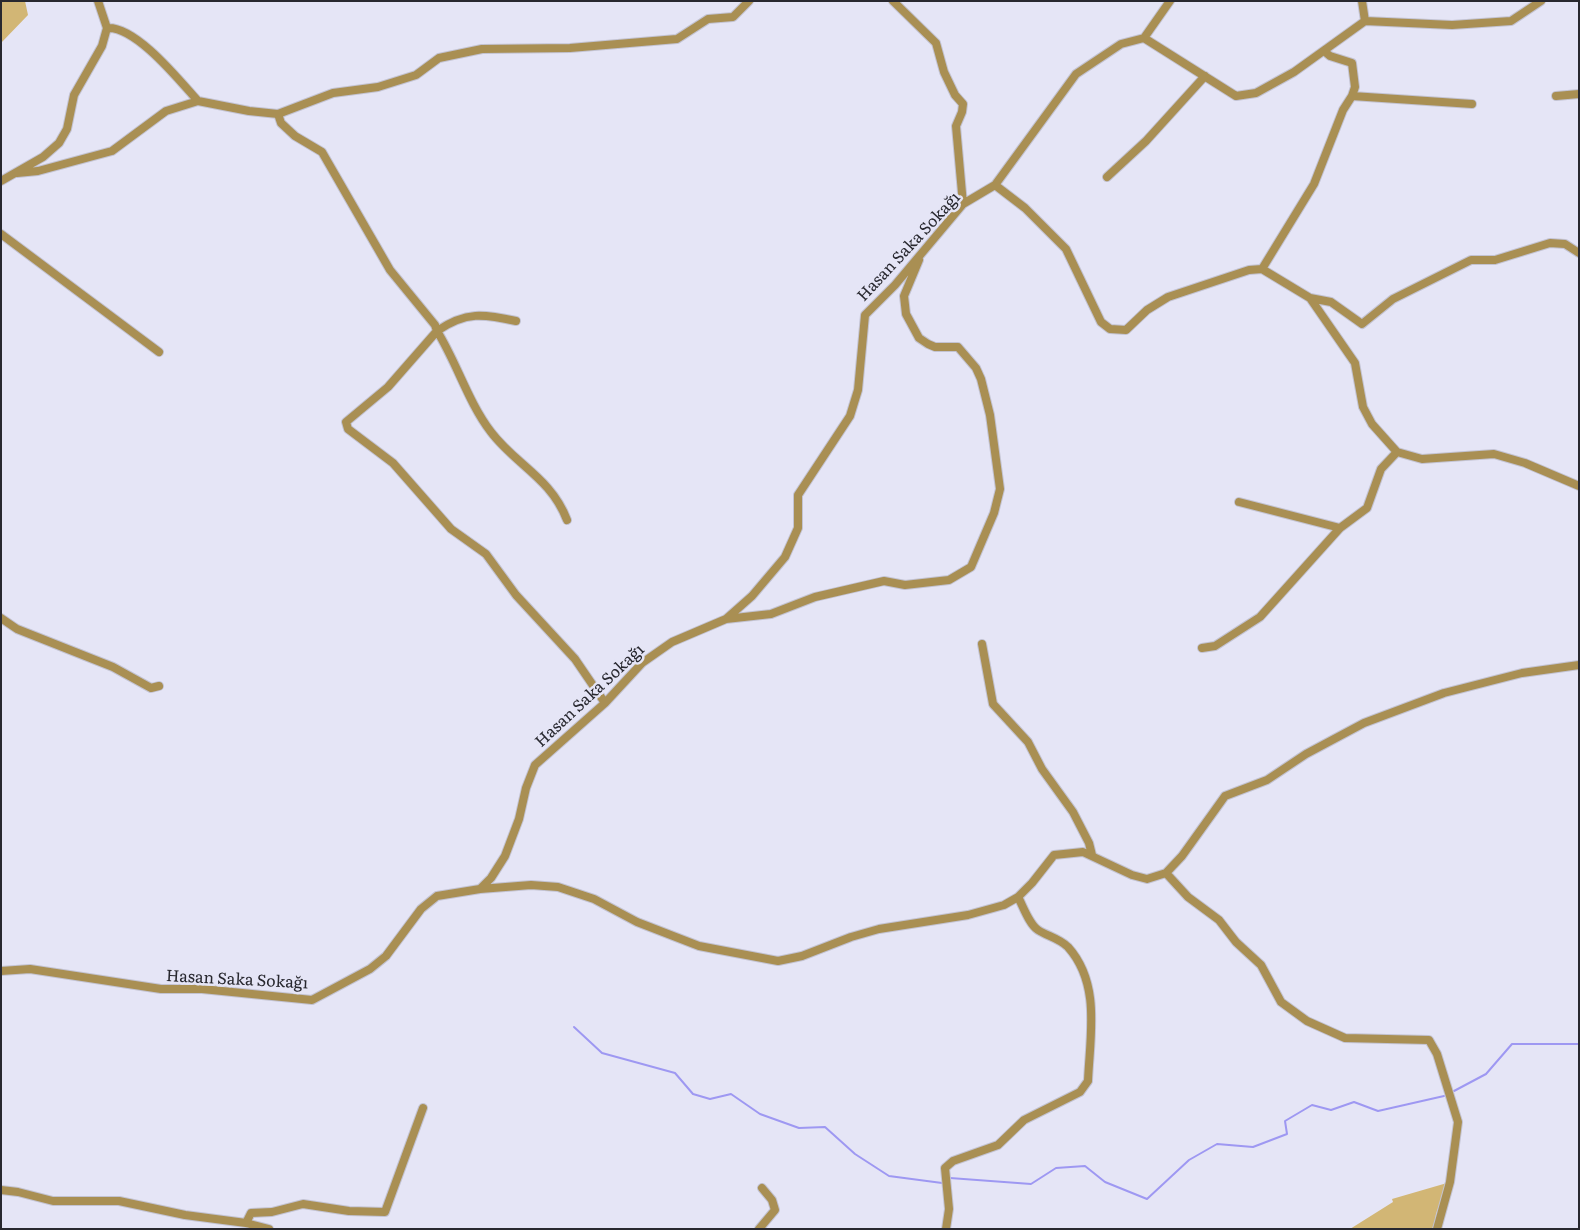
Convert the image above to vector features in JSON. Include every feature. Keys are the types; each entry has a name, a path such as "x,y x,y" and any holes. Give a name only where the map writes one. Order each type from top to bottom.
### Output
{"street":[{"path":"1,181 43,157 59,143 67,129 74,95 102,46 107,28 98,1"},
{"path":"17,173 38,172 112,151 166,110 198,101 249,111 278,114 333,93 378,87 416,75 439,58 482,49 570,48 677,39 708,19 733,17 749,1"},
{"path":"893,1 936,43 944,72 955,95 962,104 962,112 956,126 963,204"},
{"path":"1170,1 1144,38 1236,96 1256,93 1294,72 1365,22 1452,25 1511,21 1541,1"},
{"path":"1362,1 1365,22"},
{"path":"107,28 116,27 134,37 168,68 198,101"},
{"name":"Hasan Saka Sokağı","path":"1,970 30,969 160,989 202,989 312,1000 370,969 386,956 421,910 437,896 480,889 491,878 505,856 519,819 526,788 535,765 605,703 629,675 657,653 672,642 726,619 752,596 785,556 798,528 798,495 850,416 858,390 865,315 895,285 963,204 994,185 1076,74 1122,44 1144,38"},
{"path":"1262,269 1314,184 1355,88 1352,63 1330,56 1324,51"},
{"path":"1107,177 1146,141 1205,76"},
{"path":"1556,96 1579,94"},
{"path":"1352,96 1472,104"},
{"path":"278,114 281,123 295,136 322,152 390,270 435,324 484,423 503,447 550,489 561,504 567,520"},
{"path":"994,185 1025,208 1066,249 1101,322 1110,329 1126,330 1147,310 1168,296 1249,270 1262,269 1310,298 1331,302 1362,324 1393,298 1471,260 1495,260 1550,243 1565,244 1579,253"},
{"path":"1,234 159,352"},
{"path":"726,619 771,614 815,597 884,581 906,584 949,580 971,567 994,513 1000,489 990,415 976,368 958,347 936,347 919,338 906,314 904,296 922,252"},
{"path":"1310,298 1355,363 1363,407 1372,424 1397,452 1422,459 1494,454 1525,463 1579,486"},
{"path":"516,321 488,314 474,315 448,323 437,331 388,387 346,422 348,429 362,442 394,463 451,529 486,554 516,595 575,659 605,703"},
{"path":"1202,648 1215,646 1260,617 1340,528 1367,508 1381,469 1397,452"},
{"path":"1239,502 1340,528"},
{"path":"1,618 17,629 113,667 151,688 159,686"},
{"path":"982,644 993,704 1028,742 1042,769 1073,812 1089,843 1092,855"},
{"path":"480,889 539,885 569,890 594,899 637,922 699,946 769,961 802,956 879,929 984,912 1018,897 1032,884 1054,855 1074,852 1092,855 1147,879 1166,873 1182,856 1225,796 1267,780 1306,754 1364,723 1444,693 1522,673 1579,665"},
{"path":"1166,873 1188,897 1220,920 1236,942 1261,965 1281,1002 1307,1021 1345,1038 1429,1040 1437,1054 1458,1122 1450,1182 1437,1229"},
{"path":"946,1229 949,1209 945,1168 953,1161 998,1145 1024,1120 1080,1092 1088,1081 1091,998 1088,981 1067,947 1057,939 1036,929 1018,897"},
{"path":"246,1223 251,1213 272,1212 299,1204 349,1211 386,1212 423,1108"},
{"path":"759,1229 776,1210 772,1200 762,1188"},
{"path":"1,1190 18,1192 53,1201 119,1201 186,1215 246,1223 269,1229"}],"shaded area":[{"path":"1,1 25,1 28,15 1,43"},
{"path":"1447,1183 1436,1214 1434,1229 1350,1229 1393,1202 1392,1199"}],"waterway":[{"path":"574,1027 602,1053 675,1073 693,1094 710,1099 731,1094 760,1114 799,1128 825,1127 855,1154 889,1176 942,1183"},
{"path":"1454,1091 1486,1074 1512,1044 1579,1044"},
{"path":"950,1178 1031,1184 1056,1168 1085,1166 1105,1182 1147,1199 1189,1160 1217,1144 1253,1147 1287,1134 1285,1121 1312,1105 1331,1110 1354,1102 1378,1111 1444,1096"}]}
